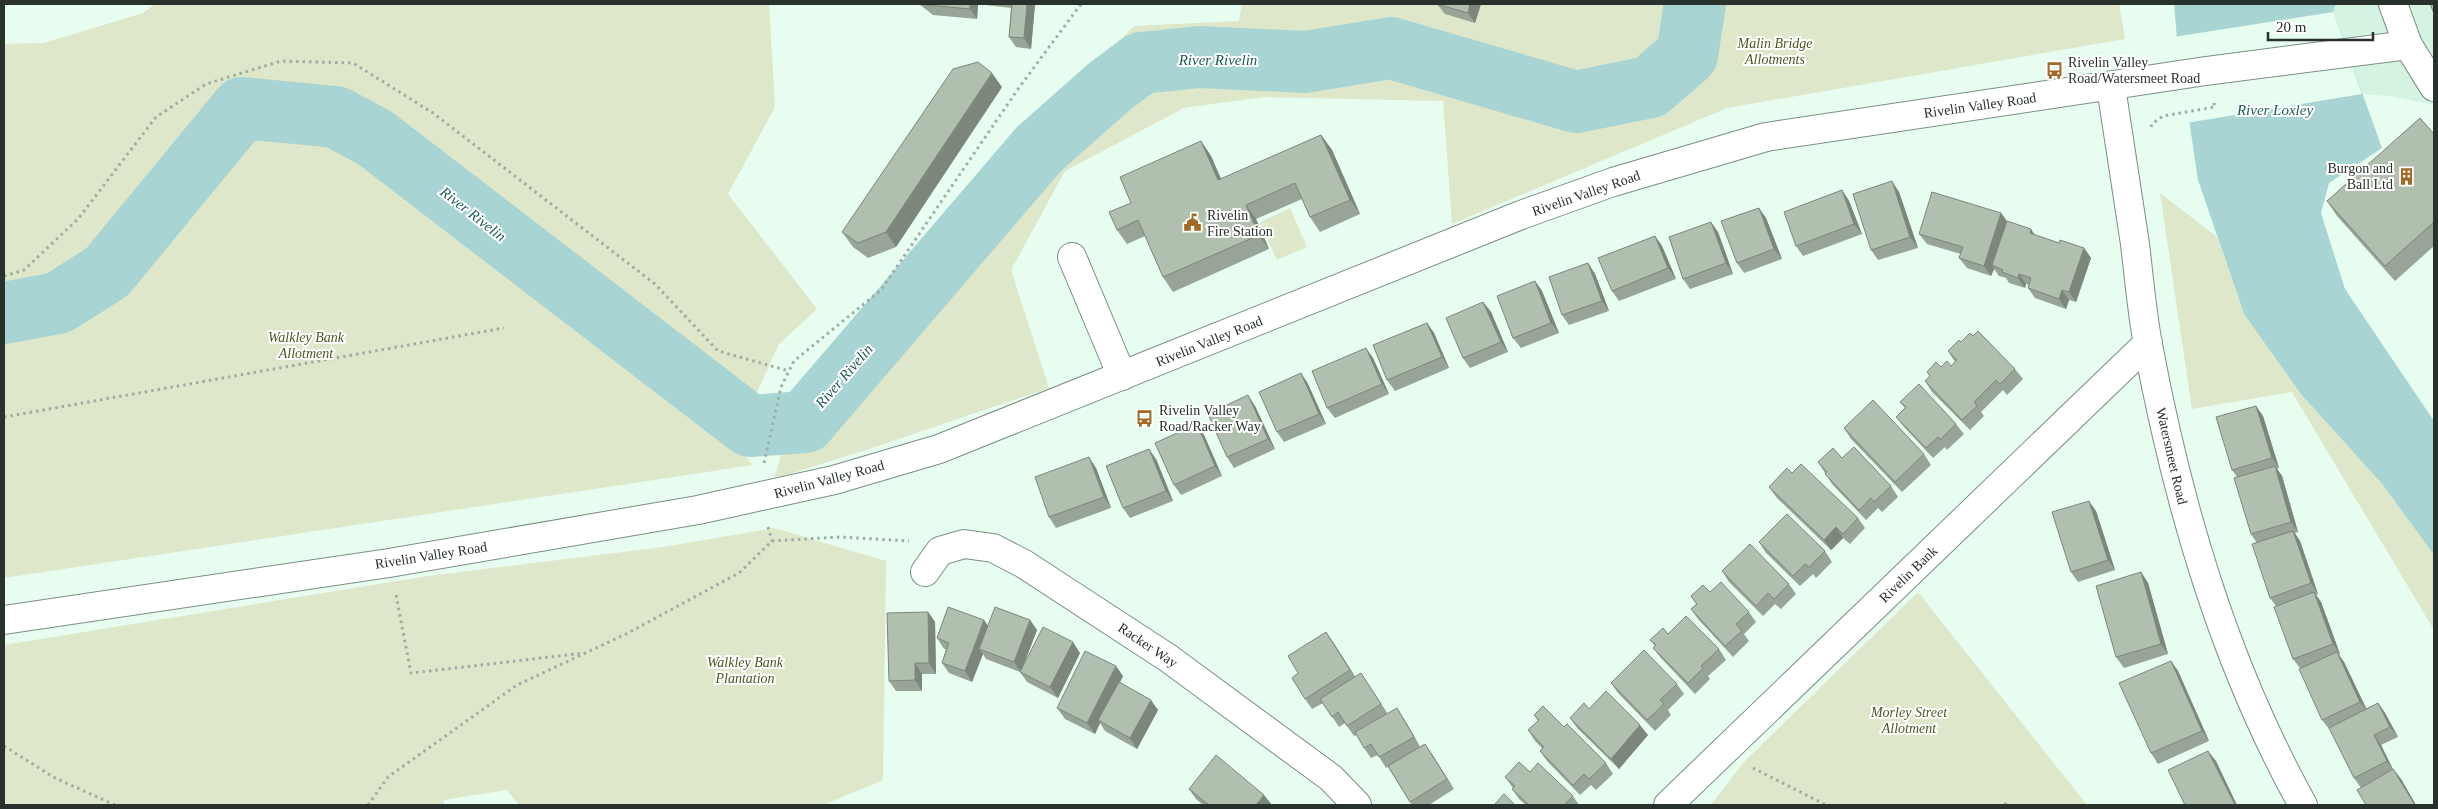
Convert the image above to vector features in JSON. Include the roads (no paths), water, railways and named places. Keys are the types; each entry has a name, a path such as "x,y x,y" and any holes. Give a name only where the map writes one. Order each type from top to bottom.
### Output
{"main road":[{"path":"2393,4 2408,45 2434,87"},
{"name":"Rivelin Valley Road","path":"4,620 389,563 698,510 834,480 939,449 1521,215 1613,182 1766,137 2110,87 2166,77 2408,45"},
{"name":"Watersmeet Road","path":"2110,87 2148,343 2166,436 2189,524 2238,670 2271,746 2303,805"},
{"path":"1072,257 1122,376"},
{"name":"Rivelin Bank","path":"1668,805 2148,343"},
{"name":"Racker Way","path":"925,572 940,551 964,544 993,548 1024,564 1168,658 1331,778 1357,805"}],"water":[{"name":"River Loxley","path":"2174,4 2336,4 2333,12 2382,148 2329,183 2321,213 2345,289 2434,421 2434,555 2383,485 2300,393 2244,314 2198,180 2177,39"}],"waterway":[{"name":"River Rivelin","path":"4,313 58,303 107,272 242,108 336,117 375,138 750,426 805,422 1039,149 1109,87 1141,63 1200,57 1305,62 1391,48 1576,102 1650,87 1687,55 1695,4"}],"place":[{"name":"Rivelin Valley Road/Watersmeet Road","path":"2054,70"},
{"name":"Burgon and Ball Ltd","path":"2407,176"},
{"name":"Rivelin Fire Station","path":"1193,223"},
{"name":"Rivelin Valley Road/Racker Way","path":"1145,418"}],"park label":[{"name":"Malin Bridge Allotments","path":"1775,52"},
{"name":"Walkley Bank Allotment","path":"306,346"},
{"name":"Walkley Bank Plantation","path":"745,670"},
{"name":"Morley Street Allotment","path":"1909,720"}]}
